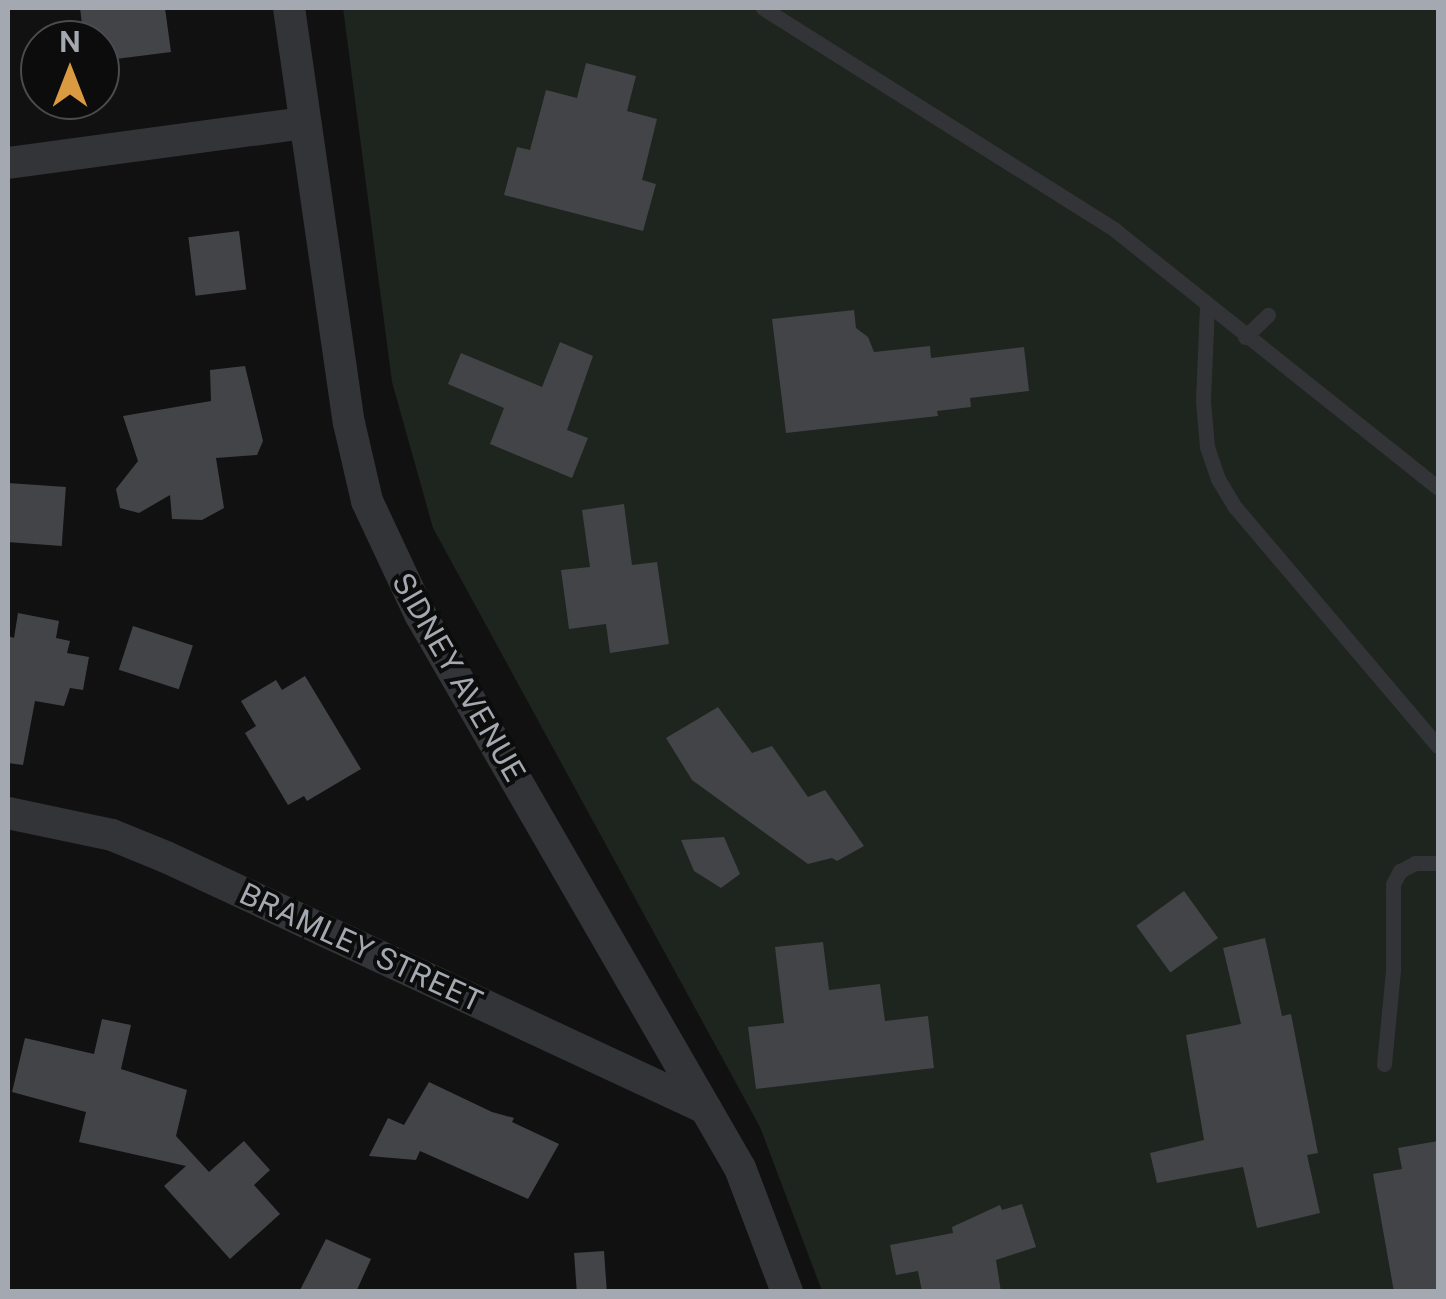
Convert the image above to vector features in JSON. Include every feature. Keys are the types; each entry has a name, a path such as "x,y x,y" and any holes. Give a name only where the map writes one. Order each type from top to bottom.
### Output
{"street":[{"name":"SIDNEY AVENUE","path":"289,8 349,424 368,501 420,614 740,1168 787,1292"},
{"path":"8,164 306,123"},
{"name":"BRAMLEY STREET","path":"8,813 112,836 166,857 704,1108"}],"lane":[{"path":"763,8 1115,230 1438,488"},
{"path":"1207,305 1203,402 1207,447 1218,479 1235,507 1438,746"},
{"path":"1245,337 1268,316"},
{"path":"1384,1064 1393,970 1393,884 1400,871 1415,863 1438,863"}],"shaded area":[{"path":"343,8 1438,8 1438,1291 822,1291 760,1127 433,528 392,382"}],"building":[{"path":"80,8 165,8 171,52 120,58 120,20 82,20"},
{"path":"586,63 636,76 627,111 657,119 642,180 656,184 643,231 504,195 517,147 530,150 546,90 577,98"},
{"path":"239,231 246,290 196,296 188,237"},
{"path":"854,310 856,328 868,337 874,352 930,346 931,358 1024,347 1029,391 970,398 971,407 937,411 938,416 786,433 772,319"},
{"path":"560,342 593,356 567,430 588,438 572,478 490,444 504,408 448,384 461,353 542,387"},
{"path":"245,366 263,441 257,455 216,458 224,508 202,520 172,519 170,495 139,513 120,508 116,489 138,461 123,416 211,401 210,370"},
{"path":"8,483 66,487 62,546 8,542"},
{"path":"624,504 632,565 657,562 669,644 610,653 606,624 569,629 561,570 590,567 582,510"},
{"path":"18,613 59,621 56,638 70,641 67,653 89,657 83,690 70,688 64,706 35,701 23,765 8,763 8,636 14,638"},
{"path":"133,626 193,645 179,689 119,670"},
{"path":"305,676 361,769 307,801 304,796 288,805 245,733 256,726 241,701 276,680 282,690"},
{"path":"718,707 752,753 772,746 808,797 825,790 864,846 837,861 832,858 808,864 692,780 666,738"},
{"path":"724,837 740,874 721,888 694,871 681,840"},
{"path":"1184,891 1218,938 1170,973 1136,926"},
{"path":"1265,938 1282,1016 1291,1014 1318,1153 1307,1155 1320,1213 1257,1228 1243,1167 1157,1183 1150,1153 1204,1140 1186,1035 1241,1024 1223,948"},
{"path":"823,942 829,990 880,984 885,1021 928,1016 934,1068 756,1089 748,1027 784,1023 775,947"},
{"path":"102,1019 131,1025 121,1069 187,1090 176,1136 209,1172 244,1141 270,1170 254,1185 280,1214 230,1259 164,1186 186,1166 79,1142 86,1112 12,1092 25,1038 94,1054"},
{"path":"429,1082 492,1112 514,1118 512,1122 559,1144 528,1199 420,1151 416,1160 369,1156 388,1118 404,1125"},
{"path":"1438,1141 1438,1292 1394,1292 1373,1174 1402,1169 1398,1148"},
{"path":"1022,1204 1036,1247 996,1260 1001,1292 922,1292 918,1271 896,1275 890,1245 953,1233 952,1227 1000,1205 1002,1210"},
{"path":"326,1239 371,1259 356,1292 299,1292"},
{"path":"604,1251 607,1292 577,1292 574,1253"}]}
